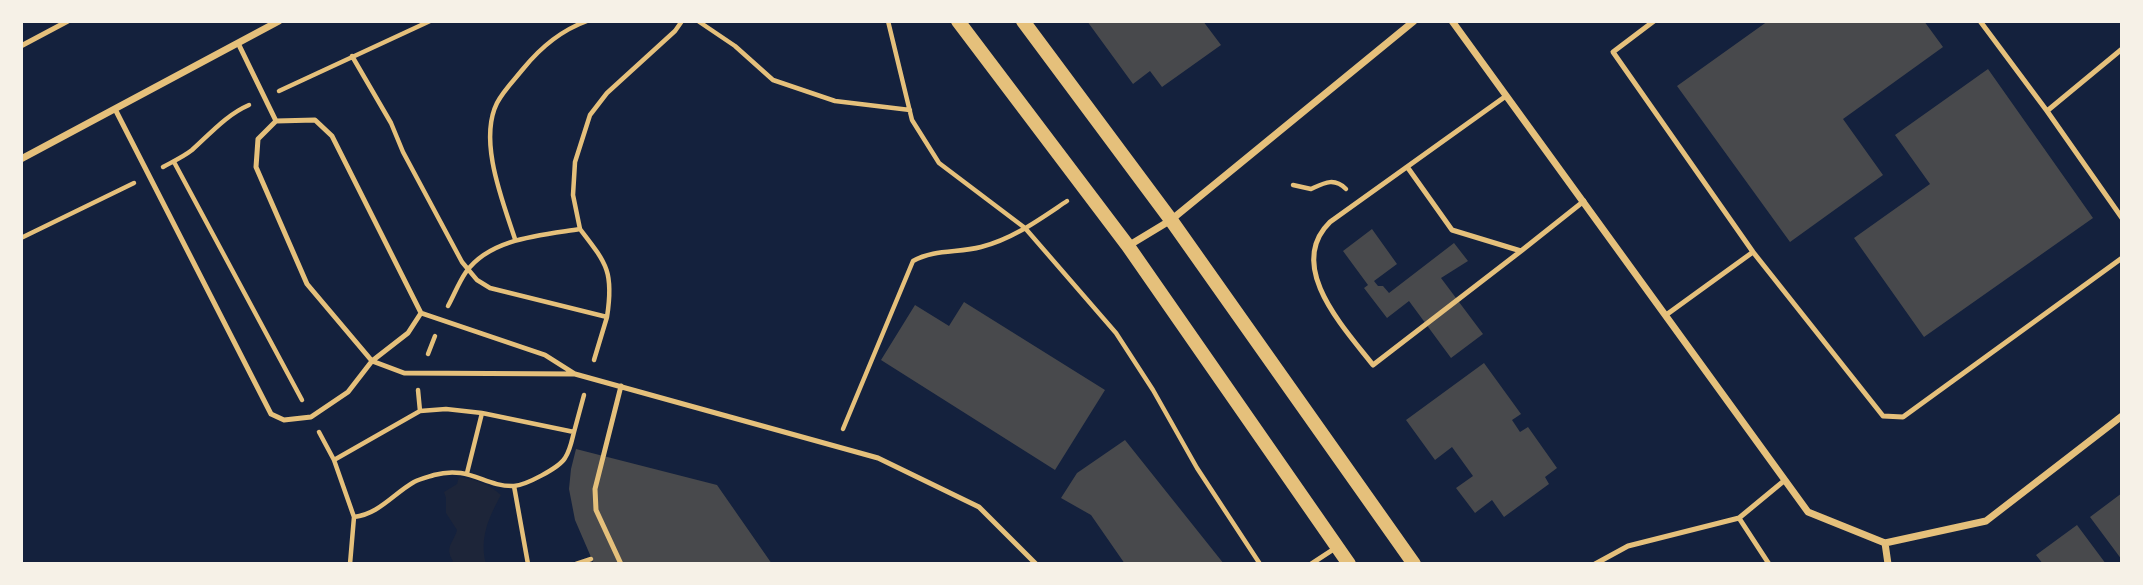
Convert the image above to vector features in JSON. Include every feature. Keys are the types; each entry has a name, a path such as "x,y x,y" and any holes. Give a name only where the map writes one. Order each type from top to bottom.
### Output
{"main road":[{"path":"958,21 1128,246 1349,564"},
{"path":"1023,21 1171,220 1414,564"}],"street":[{"path":"21,159 279,21"},
{"path":"1128,246 1171,220 1415,21"},
{"path":"1452,21 1808,512 1885,543 1986,521 2122,416"},
{"path":"1885,543 1888,564"}],"lane":[{"path":"21,46 68,21"},
{"path":"1654,21 1613,52 1753,252 1883,416 1903,417 2122,258"},
{"path":"1980,21 2122,218"},
{"path":"238,43 276,121"},
{"path":"2047,111 2122,49"},
{"path":"1506,96 1319,232 1314,248 1314,273 1319,288 1373,365 1584,201"},
{"path":"115,109 271,414 284,420 311,417 348,392 372,361 408,333 421,313"},
{"path":"575,374 545,355 421,313 332,136 315,120 276,121 258,139 256,167 307,284 372,361 404,373 575,374 878,458 979,507 1037,564"},
{"path":"1408,168 1451,230 1521,251"},
{"path":"1666,315 1753,252"},
{"path":"621,386 595,489 596,510 621,564"},
{"path":"1595,564 1628,546 1740,518 1785,481"},
{"path":"1740,518 1769,564"},
{"path":"1311,564 1337,547"}],"path":[{"path":"21,237 174,162 239,110 429,21"},
{"path":"515,239 502,199 490,140 497,103 532,58 575,25 587,21"},
{"path":"596,354 607,317 610,282 606,265 580,229 573,195 575,162 590,116 607,93 659,47 682,21"},
{"path":"698,21 735,46 773,80 835,102 910,110"},
{"path":"888,21 912,120 939,163 1025,228 1116,333 1153,390 1197,468 1260,564"},
{"path":"352,56 391,123 403,152 467,270 490,288 607,317"},
{"path":"174,162 334,460 354,517 350,564"},
{"path":"1293,185 1306,190 1325,182 1339,182 1357,205"},
{"path":"836,446 913,261 923,255 997,243 1067,201"},
{"path":"420,411 418,388 422,373 441,320 467,270 515,239 580,229"},
{"path":"334,460 420,411 446,409 482,413 574,432"},
{"path":"467,473 482,413"},
{"path":"354,517 386,504 414,482 453,471 514,486 538,477 565,458 577,421"},
{"path":"514,486 528,564"},
{"path":"576,564 591,559"}],"shaded area":[{"path":"459,477 481,483 501,495 489,520 485,537 486,564 450,564 453,561 449,552 457,530 446,513 444,492 457,484"}],"building":[{"path":"1087,21 1203,21 1221,45 1162,87 1150,71 1133,84"},
{"path":"1768,21 1924,21 1943,47 1843,119 1883,175 1790,242 1677,86"},
{"path":"1988,69 2093,218 1924,337 1854,238 1930,184 1895,135"},
{"path":"1372,229 1397,264 1374,281 1389,293 1454,243 1468,261 1441,278 1483,334 1451,358 1409,301 1387,318 1364,288 1368,285 1343,251"},
{"path":"964,302 1105,390 1055,470 881,360 915,305 949,326"},
{"path":"1484,363 1521,414 1512,420 1520,432 1528,427 1557,468 1545,477 1549,484 1504,517 1492,500 1475,513 1456,488 1473,476 1452,447 1435,460 1406,420"},
{"path":"1125,440 1224,564 1125,564 1091,515 1061,498 1077,473"},
{"path":"576,449 717,485 772,564 594,564 575,520 569,489"},
{"path":"2122,493 2122,560 2090,517"},
{"path":"2077,525 2106,564 2043,564 2036,555"}]}
